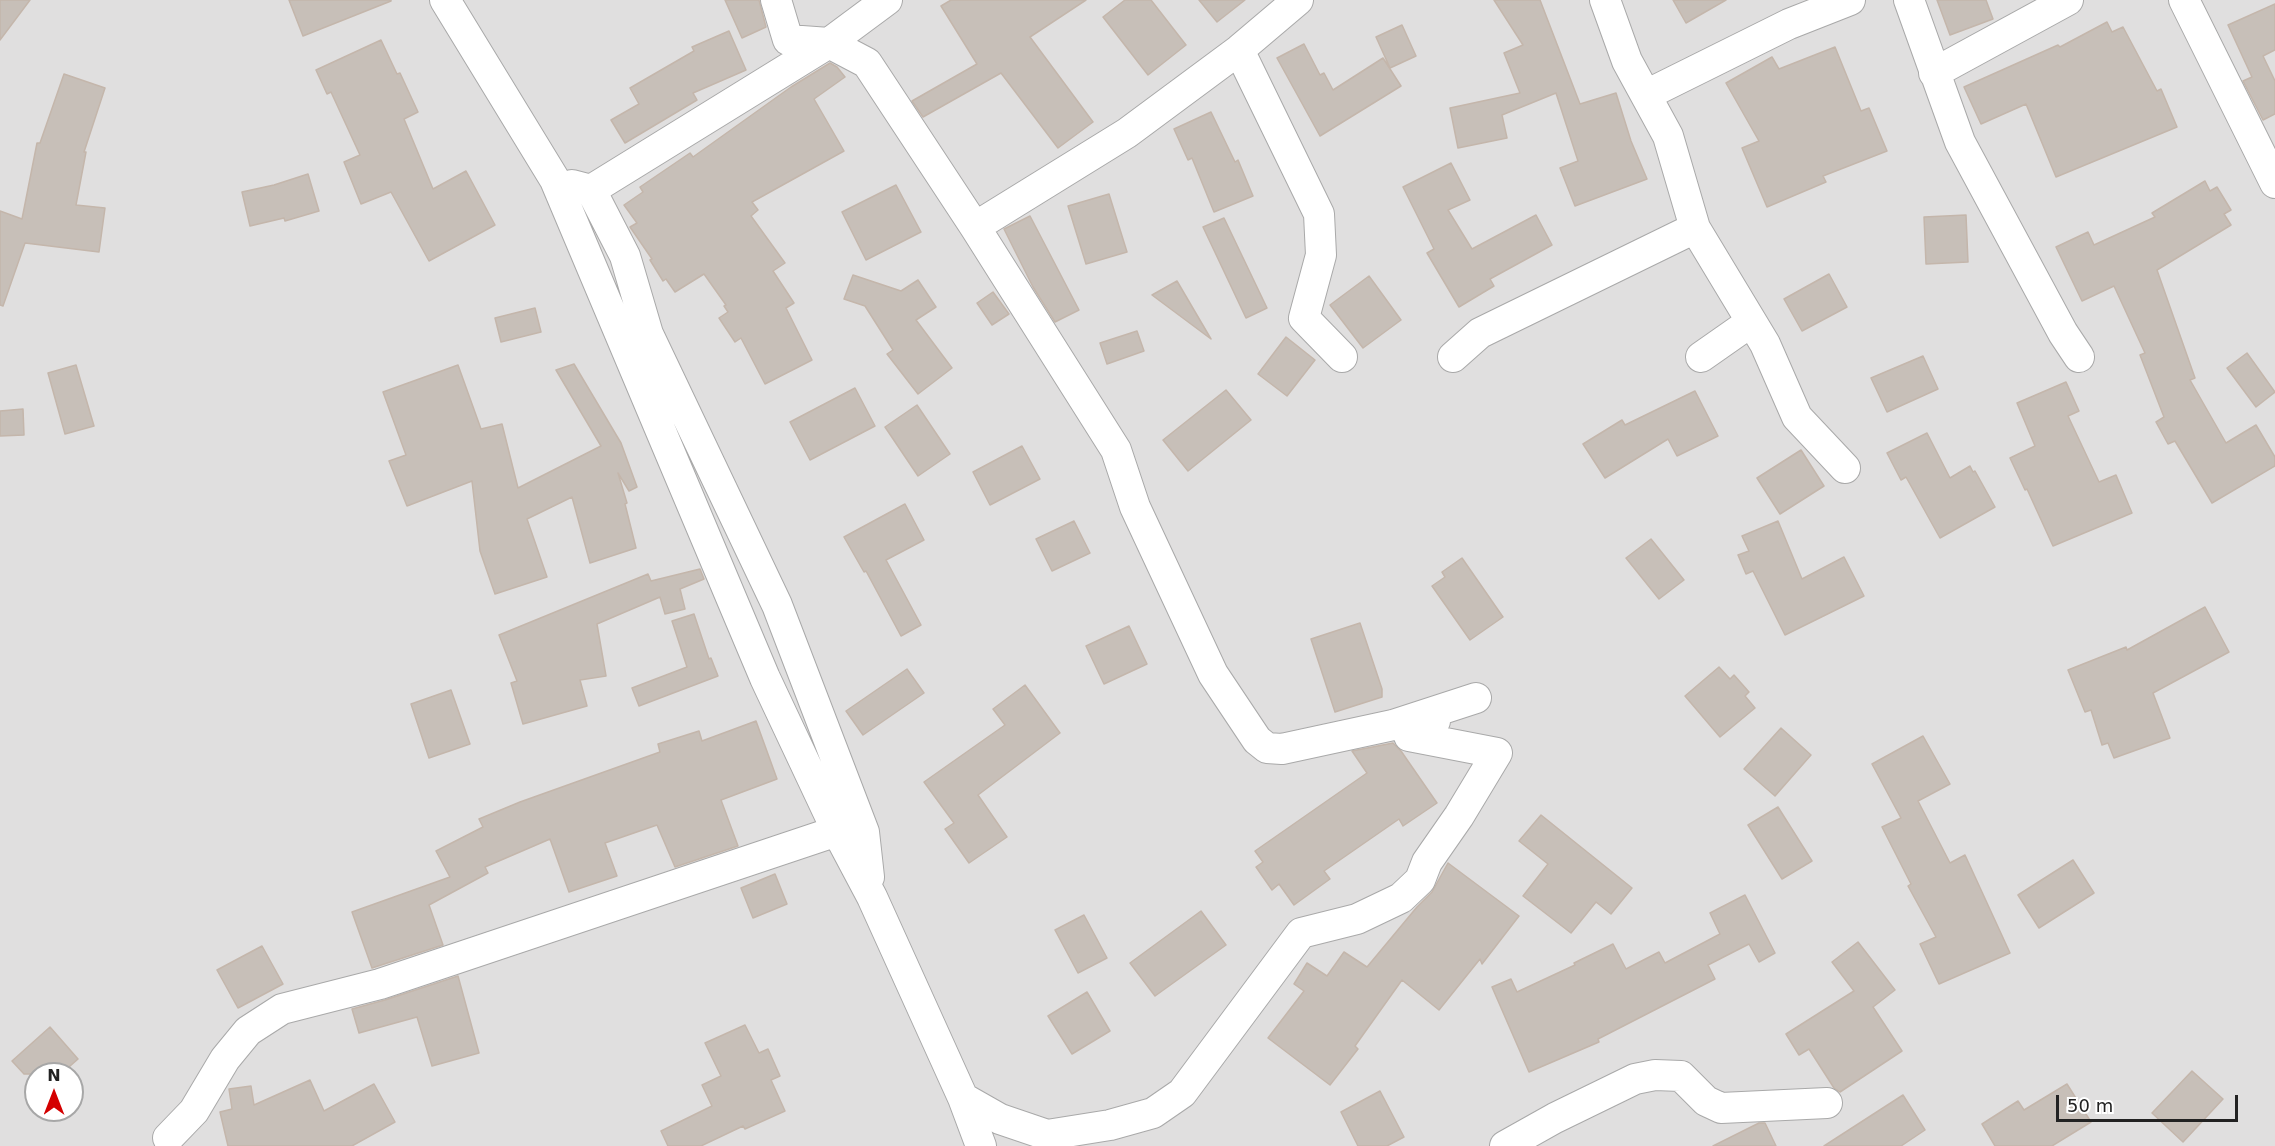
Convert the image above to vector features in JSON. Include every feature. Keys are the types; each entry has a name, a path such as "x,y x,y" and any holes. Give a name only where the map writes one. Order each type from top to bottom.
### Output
{"street":[{"path":"445,0 555,180 765,678 837,831 872,897 963,1098 981,1146"},
{"path":"776,0 788,40 829,43 867,63 975,226 1116,450 1135,507 1213,674 1257,740 1267,748 1282,749 1393,725 1476,698 1409,736 1497,753 1459,816 1427,862 1420,880 1401,898 1357,919 1301,933 1182,1093 1153,1113 1110,1125 1047,1136 1000,1119 963,1098"},
{"path":"591,190 829,43 887,0"},
{"path":"975,226 1127,133 1239,50 1298,0"},
{"path":"1605,0 1627,62 1668,136 1695,228 1765,344 1797,417 1845,468"},
{"path":"1646,95 1789,24 1850,0"},
{"path":"1909,0 1960,142 2063,333 2079,357"},
{"path":"1935,74 2068,0"},
{"path":"2184,0 2275,183"},
{"path":"1239,50 1319,214 1321,255 1304,318 1342,357"},
{"path":"555,180 591,190 625,256 648,334 777,606 864,832 872,897"},
{"path":"1453,357 1480,333 1695,228"},
{"path":"1701,357 1751,322"},
{"path":"168,1138 194,1112 225,1059 248,1030 282,1009 380,984 837,831"},
{"path":"1505,1146 1555,1118 1635,1079 1655,1075 1681,1076 1706,1101 1721,1108 1827,1103"}],"shaded area":[{"path":"0,0 2275,0 2275,1146 0,1146"}],"building":[{"path":"0,0 30,0 0,40"},
{"path":"289,0 391,0 391,1 303,36"},
{"path":"725,0 759,0 766,27 742,38"},
{"path":"951,0 1086,0 1030,37 1093,122 1058,148 1001,73 923,117 912,101 977,64 941,6"},
{"path":"1125,0 1151,0 1186,45 1148,75 1103,17"},
{"path":"1199,0 1245,0 1217,22"},
{"path":"1494,0 1540,0 1580,104 1616,93 1631,141 1647,179 1575,206 1560,168 1578,161 1556,93 1502,115 1507,138 1458,148 1450,108 1520,93 1504,53 1523,45"},
{"path":"1673,0 1726,0 1686,23"},
{"path":"1937,0 1986,0 1993,19 1950,35"},
{"path":"2275,4 2275,50 2263,56 2275,81 2275,114 2263,120 2243,81 2252,77 2228,25"},
{"path":"2107,22 2112,32 2123,27 2157,91 2161,89 2177,127 2056,177 2026,104 1981,124 1964,87 2058,45 2060,47"},
{"path":"1402,25 1416,56 1390,68 1376,37"},
{"path":"729,31 746,70 693,93 697,100 625,143 611,120 639,104 630,88 694,51 692,47"},
{"path":"381,40 397,74 400,73 418,112 404,119 433,189 466,171 495,225 429,261 391,192 361,204 344,162 360,155 331,92 327,94 316,70"},
{"path":"1304,44 1320,75 1324,73 1333,90 1383,58 1401,86 1320,136 1277,58"},
{"path":"1835,47 1861,111 1869,108 1887,151 1823,176 1826,182 1767,207 1742,148 1759,141 1726,83 1772,57 1779,69"},
{"path":"830,63 837,67 845,77 814,99 844,151 752,202 758,210 751,216 785,263 773,271 794,303 786,308 812,360 765,384 741,338 735,342 719,318 728,312 724,306 726,305 704,274 675,292 666,279 663,281 650,260 652,259 630,227 637,223 624,205 643,192 640,187 690,153 693,157 791,87"},
{"path":"64,74 105,88 84,152 86,152 76,205 105,208 99,252 25,243 3,306 0,305 0,211 22,219 37,143 40,143"},
{"path":"1211,112 1235,162 1238,160 1253,196 1214,212 1192,158 1188,160 1174,129"},
{"path":"1451,163 1470,200 1448,210 1472,249 1536,215 1552,245 1490,279 1494,286 1459,307 1427,253 1434,249 1403,187"},
{"path":"308,174 319,211 285,221 284,218 250,226 242,192"},
{"path":"2205,181 2210,191 2217,187 2231,210 2224,214 2231,225 2157,270 2195,378 2190,380 2226,443 2256,425 2275,457 2275,466 2212,503 2175,441 2168,444 2156,422 2164,417 2140,355 2145,353 2114,286 2082,301 2056,247 2088,232 2094,245 2155,217 2152,213"},
{"path":"896,185 921,232 866,260 842,212"},
{"path":"1109,194 1127,252 1086,264 1068,206"},
{"path":"1966,215 1968,262 1926,264 1924,217"},
{"path":"1030,216 1079,310 1055,322 1033,287 1004,229"},
{"path":"1224,218 1267,308 1246,318 1203,227"},
{"path":"1829,274 1847,307 1802,331 1784,299"},
{"path":"853,275 901,291 918,280 936,307 916,320 952,368 918,394 887,354 893,350 865,306 844,299"},
{"path":"1369,276 1401,320 1363,348 1330,305"},
{"path":"1177,281 1211,339 1152,295"},
{"path":"993,292 1009,314 992,325 977,303"},
{"path":"535,308 541,332 501,342 495,318"},
{"path":"1137,331 1144,351 1107,364 1100,343"},
{"path":"1286,337 1315,360 1287,396 1258,374"},
{"path":"2247,353 2275,392 2256,407 2227,368"},
{"path":"1923,356 1938,389 1887,412 1871,378"},
{"path":"574,364 621,443 637,487 629,491 618,473 636,548 590,563 572,497 527,519 547,577 495,594 480,551 472,481 407,506 389,461 406,455 383,392 458,365 481,429 502,424 518,488 601,446 556,370"},
{"path":"76,365 94,426 65,434 48,373"},
{"path":"2066,382 2079,411 2068,416 2099,482 2116,475 2132,513 2053,546 2010,458 2035,446 2017,403"},
{"path":"855,388 875,426 810,460 790,422"},
{"path":"1226,390 1251,420 1188,471 1163,440"},
{"path":"1695,391 1718,436 1677,456 1668,439 1605,478 1583,444 1622,420 1625,425"},
{"path":"917,405 950,454 918,476 885,427"},
{"path":"23,409 24,435 0,436 0,411"},
{"path":"1927,433 1950,478 1970,466 1995,507 1940,538 1906,477 1901,480 1887,453"},
{"path":"1022,446 1040,479 990,505 973,472"},
{"path":"1801,450 1824,486 1780,514 1757,478"},
{"path":"905,504 924,540 886,560 921,625 901,636 866,571 864,572 844,537"},
{"path":"1074,521 1090,553 1052,571 1036,539"},
{"path":"1778,521 1802,579 1844,557 1864,596 1785,635 1753,571 1746,574 1738,555 1749,551 1742,536"},
{"path":"1651,539 1684,580 1659,599 1626,558"},
{"path":"1462,558 1503,617 1470,640 1432,586 1445,577 1442,572"},
{"path":"700,569 704,579 680,589 685,609 665,614 660,597 597,624 606,676 580,680 587,706 523,724 511,683 517,681 499,635 648,574 651,581"},
{"path":"2205,607 2229,652 2153,693 2170,738 2114,758 2108,743 2102,745 2091,710 2085,712 2068,670 2126,647 2127,650"},
{"path":"694,614 709,659 711,658 718,676 639,706 632,688 687,667 672,621"},
{"path":"1360,623 1382,689 1382,697 1335,712 1311,639"},
{"path":"1129,626 1147,664 1104,684 1086,646"},
{"path":"1719,667 1730,679 1734,675 1749,692 1745,696 1755,708 1720,737 1685,696"},
{"path":"907,669 924,693 863,735 846,711"},
{"path":"1025,685 1060,733 978,795 1007,837 969,863 945,829 954,823 924,782 1005,725 993,709"},
{"path":"451,690 470,744 429,758 411,704"},
{"path":"756,721 777,779 721,800 738,846 675,867 657,825 605,843 617,876 569,892 550,839 485,867 488,873 429,905 443,945 372,968 352,912 450,877 436,851 483,827 479,819 660,752 658,744 699,731 702,741"},
{"path":"1781,728 1811,755 1775,796 1744,769"},
{"path":"1923,736 1950,784 1918,801 1950,863 1965,855 2010,953 1939,984 1920,944 1936,937 1908,886 1911,884 1882,827 1901,818 1872,764"},
{"path":"1393,743 1437,803 1403,826 1399,819 1324,871 1330,879 1294,905 1279,884 1272,890 1256,867 1263,862 1255,851 1367,773 1352,751"},
{"path":"1778,807 1812,861 1782,879 1748,825"},
{"path":"1541,815 1632,888 1611,914 1596,902 1571,933 1523,896 1548,864 1519,841"},
{"path":"2073,860 2094,893 2039,928 2018,895"},
{"path":"1448,863 1519,916 1482,964 1480,959 1439,1010 1402,980 1355,1046 1358,1049 1330,1085 1268,1038 1304,991 1294,984 1307,963 1327,976 1344,952 1367,967 1432,892"},
{"path":"775,874 787,904 753,918 741,888"},
{"path":"1745,895 1775,953 1759,962 1749,944 1708,965 1715,979 1598,1039 1599,1042 1529,1072 1492,987 1511,979 1517,992 1613,944 1626,969 1659,952 1665,963 1720,934 1710,913"},
{"path":"1201,911 1226,945 1155,996 1130,963"},
{"path":"1084,915 1107,958 1078,973 1055,930"},
{"path":"1858,942 1895,990 1873,1007 1902,1051 1840,1092 1834,1088 1809,1049 1799,1055 1786,1034 1854,991 1832,962"},
{"path":"262,946 283,984 238,1008 217,970"},
{"path":"458,976 479,1053 432,1066 417,1017 359,1033 352,1009"},
{"path":"1087,992 1110,1031 1072,1054 1048,1016"},
{"path":"745,1025 759,1053 768,1049 780,1076 771,1080 785,1111 745,1129 743,1126 701,1146 668,1146 661,1131 712,1106 702,1085 721,1076 705,1043"},
{"path":"50,1027 78,1059 75,1062 24,1062 24,1074 12,1061"},
{"path":"2192,1071 2223,1099 2183,1142 2152,1113"},
{"path":"310,1080 324,1111 374,1084 395,1122 352,1146 228,1146 220,1112 232,1109 229,1089 251,1086 254,1105"},
{"path":"2067,1084 2091,1122 2052,1146 1995,1146 1982,1124 2018,1101 2024,1110"},
{"path":"1380,1091 1404,1137 1387,1146 1358,1146 1341,1112"},
{"path":"1903,1095 1925,1130 1901,1146 1824,1146"},
{"path":"1759,1123 1765,1123 1776,1146 1713,1146"}]}
